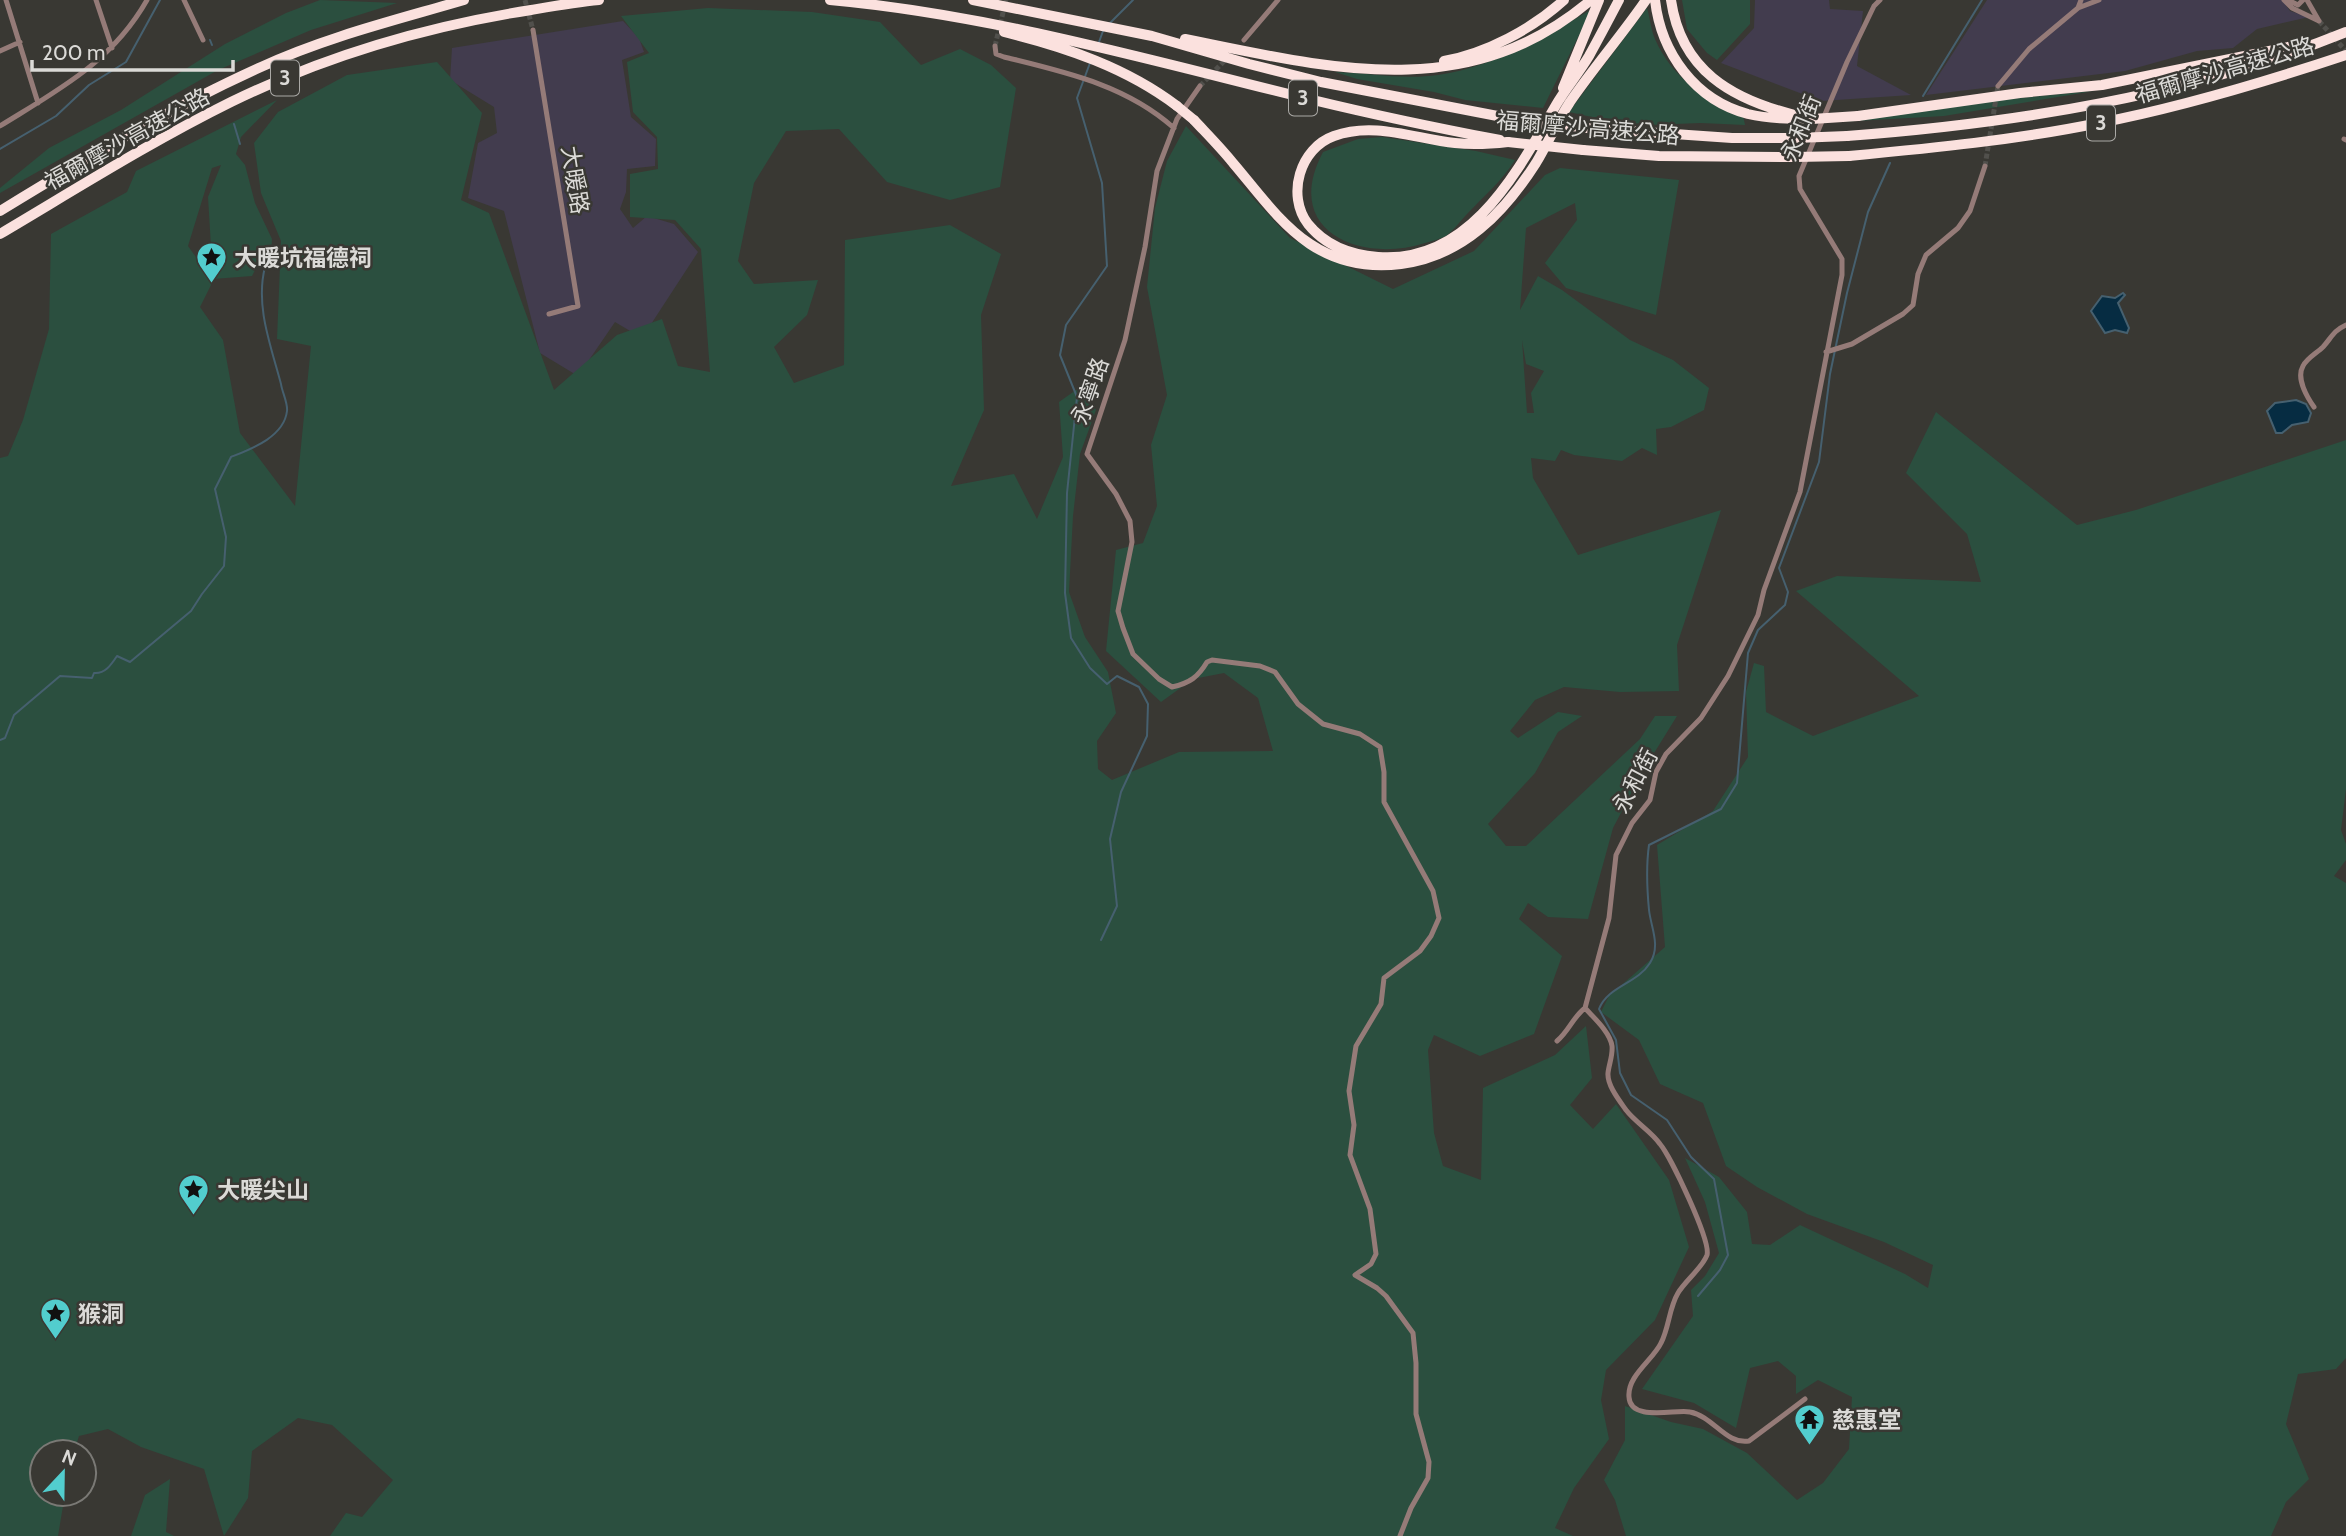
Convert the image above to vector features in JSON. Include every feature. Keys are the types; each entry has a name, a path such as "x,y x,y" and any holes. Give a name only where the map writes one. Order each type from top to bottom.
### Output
{"highway":[{"name":"福爾摩沙高速公路","path":"0,211 109,144 263,66 347,34 464,0"},
{"name":"福爾摩沙高速公路","path":"0,234 121,162 229,103 301,71 434,30 494,16 599,0"},
{"name":"福爾摩沙高速公路","path":"830,0 881,5 1097,46 1368,113 1508,142 1659,156 1849,156 1944,147 2099,123 2221,93 2346,55"},
{"name":"福爾摩沙高速公路","path":"973,0 1152,36 1321,82 1513,119 1587,128 1732,138 1847,136 1941,128 2031,115 2151,93 2219,76 2346,32"},
{"path":"1368,68 1422,65 1455,59 1490,47 1537,21 1564,0"},
{"path":"1152,36 1184,39 1290,60 1397,71 1433,69 1509,50 1556,27 1591,0"},
{"path":"1558,101 1599,0"},
{"path":"1508,142 1485,145 1453,143 1385,131 1356,131 1334,136 1320,144 1300,169 1298,202 1305,219 1315,232 1331,245 1346,251 1387,258 1432,249 1476,221 1503,192 1589,55 1619,0"},
{"path":"881,5 1010,33 1128,73 1155,89 1194,120 1278,216 1310,244 1340,259 1384,267 1416,262 1445,253 1497,216 1536,162 1625,0"},
{"path":"1572,99 1646,0"},
{"path":"1655,0 1663,35 1685,74 1703,92 1725,106 1773,118 1858,117 2020,93 2102,85 2328,38"},
{"path":"1671,0 1674,17 1693,60 1713,79 1753,102 1812,119"}],"street":[{"path":"6,0 38,103"},
{"path":"96,0 112,48"},
{"path":"0,126 65,87 112,48 136,20 147,0"},
{"path":"184,0 203,40"},
{"path":"1244,40 1278,0"},
{"name":"永和街","path":"1585,1008 1609,918 1616,855 1632,823 1650,800 1656,772 1666,754 1700,718 1728,676 1758,615 1764,590 1800,492 1829,351 1842,275 1842,259 1800,189 1799,176 1847,62 1874,6 1880,0"},
{"path":"2078,8 2081,0"},
{"path":"1997,86 2029,49 2078,8 2099,0"},
{"path":"2286,0 2298,5 2307,2"},
{"path":"2286,0 2292,8 2319,21 2307,2"},
{"path":"2299,11 2307,2"},
{"name":"大暖路","path":"533,30 578,306 549,314"},
{"path":"0,51 20,42"},
{"path":"995,46 996,54 1004,57 1089,79 1115,89 1158,114 1174,128"},
{"name":"永寧路","path":"1200,86 1177,119 1157,171 1125,341 1087,454 1116,494 1130,521 1132,541 1118,611 1133,654 1159,679 1172,687 1187,683 1200,674 1207,662 1212,660 1260,666 1275,672 1298,704 1323,724 1360,734 1380,747 1384,772 1384,802 1433,891 1439,918 1420,951 1384,978 1381,1004 1356,1046 1349,1091 1354,1125 1350,1154 1370,1209 1376,1254 1371,1264 1355,1275 1386,1296 1413,1333 1416,1415 1429,1462 1428,1478 1411,1508 1400,1536"},
{"path":"1829,351 1856,342 1903,314 1913,305 1918,274 1926,256 1958,228 1970,211 1985,166"},
{"path":"2314,407 2301,376 2302,366 2328,341 2333,331 2346,325"},
{"path":"1557,1041 1566,1034 1577,1014 1585,1008 1600,1024 1612,1044 1608,1076 1611,1086 1627,1111 1661,1144 1698,1219 1708,1246 1704,1261 1677,1295 1661,1344 1635,1378 1628,1396 1630,1403 1657,1415 1685,1411 1700,1414 1732,1440 1749,1441 1805,1399"}],"shaded area":[{"path":"1755,0 1829,0 1830,9 1863,11 1857,66 1911,95 1821,101 1721,63 1754,28"},
{"path":"1987,0 2282,0 2290,11 2309,17 2257,29 2233,48 2197,51 2125,71 1926,95"},
{"path":"623,21 639,38 644,52 622,60 631,117 656,139 655,166 627,169 626,192 620,209 633,228 647,216 674,224 698,252 642,338 615,322 578,376 540,353 504,211 468,198 478,143 497,133 494,107 450,80 452,48"}],"green space":[{"path":"320,0 397,3 311,30 218,70 0,193 0,188 49,148 121,110 225,44 286,13"},
{"path":"1682,0 1750,0 1750,24 1717,60 1707,53 1687,29"},
{"path":"708,8 812,12 880,22 921,65 960,49 991,65 1016,88 1000,187 950,200 887,182 839,129 786,131 754,183 738,261 754,284 818,280 807,315 774,347 794,383 844,365 845,240 950,225 1001,254 981,315 984,410 951,486 1014,474 1037,519 1063,457 1059,402 1083,385 1096,410 1080,454 1069,592 1085,637 1108,672 1116,713 1097,741 1098,769 1112,780 1179,752 1273,751 1258,698 1224,673 1193,679 1161,702 1106,651 1116,550 1143,543 1157,506 1151,445 1167,395 1147,287 1155,208 1167,161 1186,126 1290,238 1393,289 1474,251 1545,175 1560,168 1679,180 1656,315 1566,288 1545,263 1577,220 1575,203 1526,228 1520,310 1538,276 1562,290 1630,340 1673,360 1709,388 1704,410 1671,427 1656,429 1657,455 1642,448 1622,461 1574,455 1561,450 1555,461 1531,458 1533,478 1578,555 1721,510 1677,645 1679,691 1620,692 1564,687 1535,700 1510,731 1518,738 1558,712 1582,716 1558,732 1535,773 1488,824 1506,846 1526,846 1640,739 1655,716 1677,716 1643,771 1613,828 1588,919 1548,917 1528,903 1519,919 1562,956 1534,1034 1480,1056 1434,1035 1428,1050 1434,1133 1443,1166 1481,1180 1483,1088 1555,1055 1586,1026 1592,1078 1570,1105 1593,1129 1616,1104 1669,1180 1689,1247 1655,1320 1606,1370 1601,1400 1609,1439 1574,1488 1555,1528 1573,1536 330,1536 346,1513 362,1517 393,1480 332,1425 298,1418 252,1451 248,1498 224,1536 204,1469 141,1447 108,1429 78,1438 28,1438 28,1508 63,1508 58,1536 0,1536 0,458 8,456 23,420 49,329 51,234 127,192 136,171 277,100 241,137 236,154 245,165 255,203 272,239 271,255 257,266 252,276 213,279 208,197 221,165 212,168 188,246 213,281 200,307 223,340 240,433 295,506 311,346 277,339 281,241 261,193 254,143 278,112 347,75 437,62 482,113 461,200 489,213 554,390 617,335 662,319 678,366 710,372 701,249 675,220 630,217 630,174 658,169 657,137 633,112 627,62 649,53 621,16","holes":["1522,340 1526,364 1544,371 1531,393 1534,413 1527,413"]},
{"path":"1647,8 1652,32 1671,66 1703,94 1743,115 1745,125 1648,125 1569,112"},
{"path":"1592,9 1543,108 1465,100 1357,79 1335,72 1412,77 1459,71 1518,50"},
{"path":"2094,91 1944,116 1838,122 2009,99"},
{"path":"1382,137 1476,151 1515,160 1499,181 1446,236 1400,248 1376,249 1353,244 1334,235 1320,221 1312,202 1313,179 1323,152 1358,139"},
{"path":"1936,412 2077,525 2136,510 2346,440 2346,789 2341,830 2346,844 2346,860 2334,876 2346,883 2346,1358 2336,1369 2298,1374 2286,1424 2309,1479 2286,1502 2271,1536 1626,1536 1615,1500 1604,1480 1625,1440 1625,1406 1671,1422 1703,1429 1747,1453 1797,1500 1823,1483 1849,1449 1852,1397 1818,1380 1796,1394 1796,1376 1778,1361 1750,1368 1736,1428 1694,1403 1642,1389 1693,1316 1691,1290 1705,1276 1719,1253 1705,1202 1685,1158 1719,1177 1747,1212 1752,1244 1770,1245 1800,1225 1905,1274 1928,1288 1933,1265 1884,1242 1807,1214 1757,1187 1726,1166 1703,1103 1660,1084 1639,1040 1601,1012 1609,996 1665,947 1657,845 1713,811 1748,757 1746,692 1754,663 1764,666 1766,712 1813,736 1919,696 1796,591 1837,576 1981,582 1967,534 1906,473"},
{"path":"170,1479 166,1532 174,1536 131,1536 145,1495"}],"water":[{"path":"2123,293 2125,295 2118,303 2129,328 2127,333 2115,330 2105,333 2091,311 2102,296 2115,298"},
{"path":"2296,400 2306,404 2311,413 2308,422 2292,425 2282,433 2276,433 2267,411 2275,403"}],"waterway":[{"path":"0,149 56,116 89,85 126,62 160,0"},
{"path":"1109,24 1133,0"},
{"path":"1923,96 1982,0"},
{"path":"1099,42 1103,31"},
{"path":"210,40 212,45"},
{"path":"1090,63 1077,98 1102,183 1107,266 1066,325 1060,355 1077,397 1067,493 1065,593 1071,638 1090,668 1107,684 1117,676 1139,687 1148,704 1147,736 1121,792 1110,839 1117,906 1101,940"},
{"path":"234,124 240,144"},
{"path":"1698,1296 1720,1270 1728,1255 1714,1179 1691,1157 1667,1120 1631,1095 1620,1073 1616,1040 1599,1009 1609,995 1644,970 1655,950 1647,886 1649,845 1721,809 1737,783 1748,653 1758,630 1785,605 1788,592 1779,568 1819,462 1830,374 1847,293 1868,212 1890,163"},
{"path":"0,740 5,738 14,715 60,676 92,678 94,673 107,668 117,656 130,662 191,611 224,566 226,537 215,489 231,457 257,446 273,435 285,420 287,411 263,311 262,282 265,267"}],"tunnel":[{"path":"525,0 533,30"},
{"path":"995,46 1006,0"},
{"path":"2319,21 2346,51"},
{"path":"1200,86 1228,57"},
{"path":"1985,166 1998,86"}],"place":[{"name":"大暖坑福德祠","path":"211,285"},
{"name":"大暖尖山","path":"194,1217"},
{"name":"猴洞","path":"55,1341"},
{"name":"慈惠堂","path":"1809,1447"}]}
